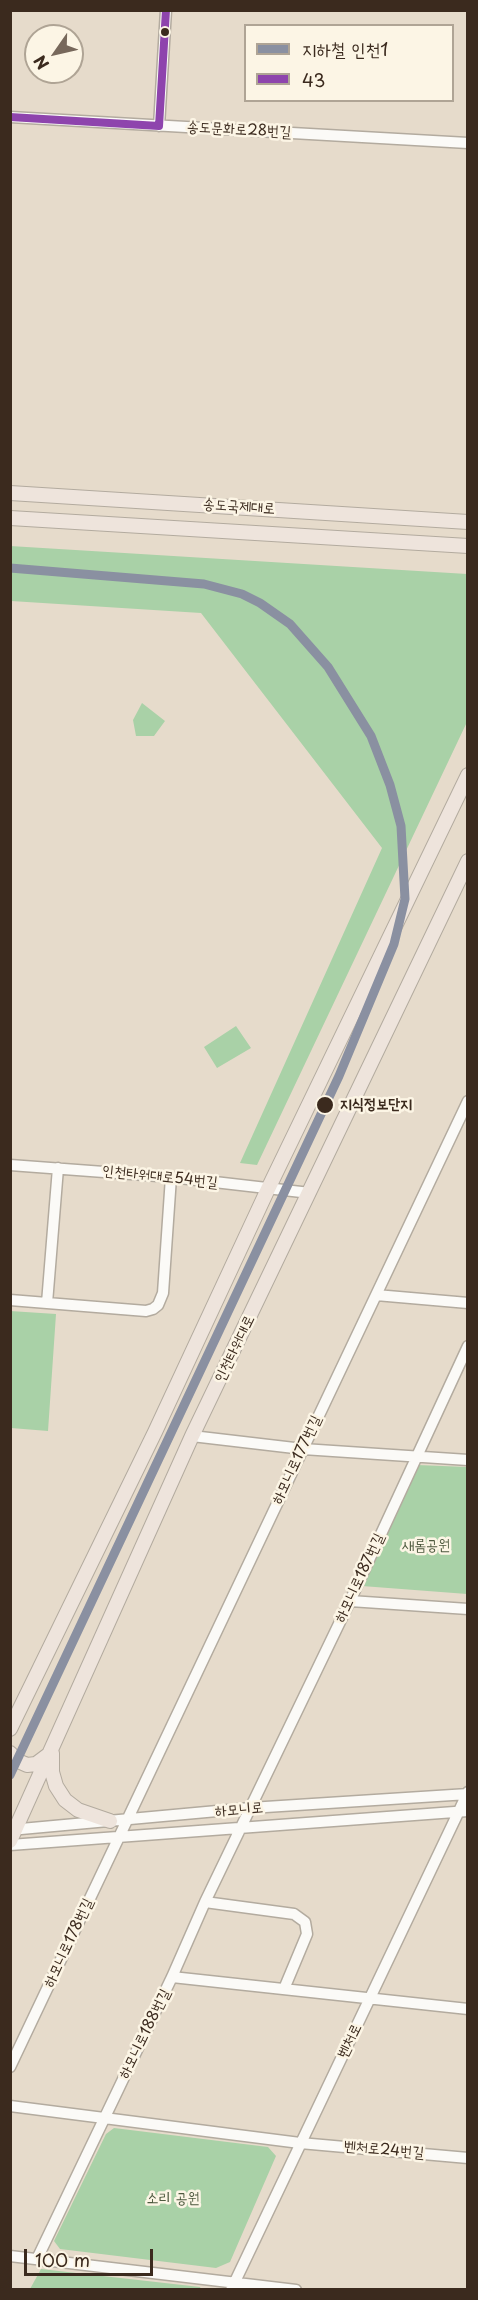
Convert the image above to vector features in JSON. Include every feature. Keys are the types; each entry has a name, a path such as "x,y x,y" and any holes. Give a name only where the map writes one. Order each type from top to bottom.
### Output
{"main road":[{"name":"송도국제대로","path":"10,493 468,522"},
{"name":"송도국제대로","path":"10,518 468,546"},
{"path":"10,1729 155,1432 268,1189 468,775"},
{"name":"인천타워대로","path":"12,1836 192,1436 467,862"},
{"path":"10,1753 16,1760 27,1765 36,1764 51,1750"},
{"path":"51,1750 51,1772 65,1800 78,1810 110,1821"}],"street":[{"path":"159,126 166,10"},
{"name":"송도문화로28번길","path":"10,117 468,143"},
{"name":"하모니로177번길","path":"128,1820 468,1101"},
{"name":"인천타워대로54번길","path":"10,1165 171,1177 310,1193"},
{"path":"46,1303 58,1168"},
{"path":"10,1300 146,1311 158,1305 163,1293 171,1177"},
{"path":"376,1295 468,1303"},
{"name":"하모니로187번길","path":"250,1808 350,1601 468,1346"},
{"path":"192,1436 303,1449 468,1460"},
{"path":"350,1601 468,1609"},
{"name":"하모니로","path":"12,1836 110,1821 250,1808 467,1793"},
{"name":"벤처로","path":"233,2286 300,2143 463,1811 467,1793"},
{"name":"하모니로188번길","path":"37,2259 250,1808"},
{"name":"하모니로","path":"12,1836 120,1837 241,1826 463,1811"},
{"name":"하모니로178번길","path":"10,2067 128,1820"},
{"path":"205,1902 294,1914 305,1922 307,1934 284,1989"},
{"path":"172,1977 468,2008"},
{"name":"벤처로24번길","path":"10,2106 300,2143 468,2158"},
{"path":"10,2256 233,2286 296,2289"}],"green space":[{"path":"10,546 467,574 467,722 257,1165 240,1163 382,848 201,613 11,601"},
{"path":"142,703 165,721 154,736 136,736 133,720"},
{"path":"236,1026 251,1048 217,1068 204,1047"},
{"path":"10,1311 56,1314 48,1431 11,1428"},
{"name":"새롬공원","path":"417,1465 467,1467 467,1594 362,1586"},
{"name":"소리 공원","path":"114,2128 268,2147 276,2156 230,2262 216,2268 60,2249 54,2241 106,2134"},
{"path":"41,2269 200,2287 201,2289 30,2289"}],"metro line":[{"name":"인천1","path":"10,568 204,584 242,594 260,603 290,624 328,667 371,736 390,785 401,826 405,899 394,944 339,1076 10,1775"}],"transit line":[{"name":"43","path":"159,126 166,10"},
{"name":"43","path":"10,117 159,126"}],"place":[{"name":"지식정보단지","path":"325,1105"}]}
